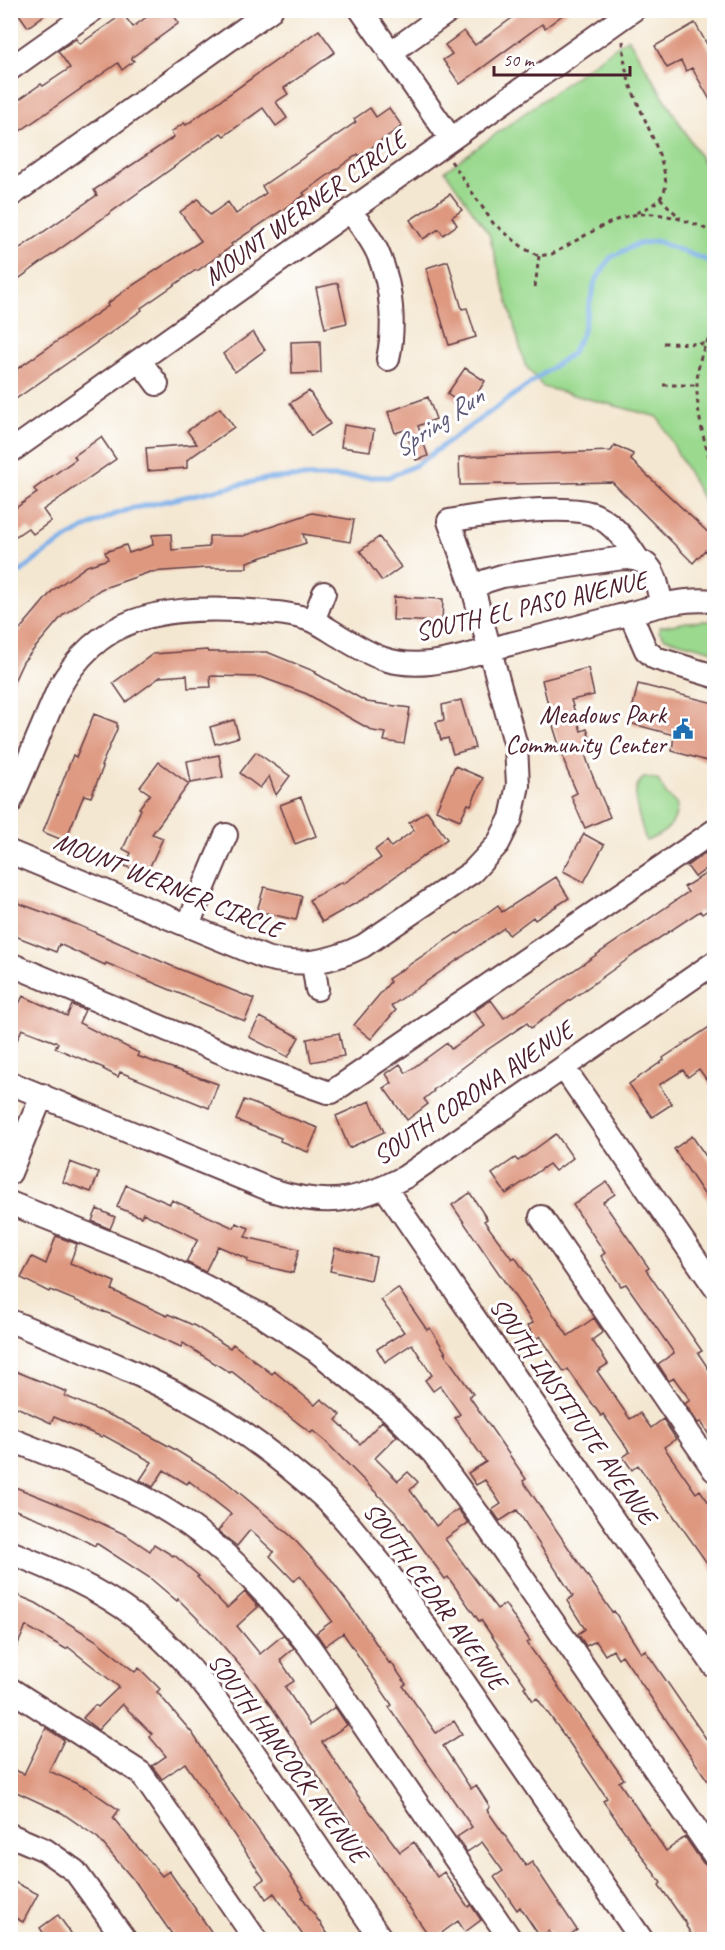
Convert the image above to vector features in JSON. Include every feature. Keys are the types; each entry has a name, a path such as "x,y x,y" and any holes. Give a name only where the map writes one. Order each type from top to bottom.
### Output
{"street":[{"path":"10,69 93,10"},
{"path":"10,195 271,10"},
{"path":"361,10 451,150"},
{"path":"390,53 450,10"},
{"name":"MOUNT WERNER CIRCLE","path":"10,452 351,212 451,150 633,10"},
{"path":"351,212 379,254 385,274 392,342 388,359"},
{"path":"140,361 157,384"},
{"name":"MOUNT WERNER CIRCLE","path":"10,852 266,958 284,963 313,963 345,955 363,946 472,872 520,821 516,746 474,588 449,521 475,516 568,509 594,514 610,524 637,558"},
{"path":"474,588 502,576 623,558 637,558 652,571 662,605"},
{"path":"313,621 324,593"},
{"name":"SOUTH EL PASO AVENUE","path":"10,803 58,690 81,654 97,640 114,630 157,614 186,609 279,612 313,621 371,655 392,662 433,663 662,605 684,601 714,601"},
{"path":"630,613 646,650 655,658 714,676"},
{"path":"10,964 259,1068 327,1092 333,1092 714,831"},
{"path":"188,925 226,836"},
{"path":"313,963 317,989"},
{"name":"SOUTH CORONA AVENUE","path":"10,1083 271,1190 294,1198 316,1201 342,1200 385,1188 405,1177 714,963"},
{"path":"564,1068 714,1286"},
{"path":"10,1173 42,1095"},
{"name":"SOUTH INSTITUTE AVENUE","path":"385,1188 714,1666"},
{"path":"10,1203 155,1261 252,1310 315,1350 391,1411 433,1453 484,1522 714,1855"},
{"path":"541,1217 714,1470"},
{"name":"SOUTH CEDAR AVENUE","path":"10,1321 192,1401 267,1451 322,1497 387,1571 642,1940"},
{"path":"10,1439 113,1482 152,1503 211,1541 240,1567 309,1646 511,1940"},
{"name":"SOUTH HANCOCK AVENUE","path":"10,1552 55,1570 115,1602 160,1637 186,1664 225,1712 382,1940"},
{"path":"10,1689 141,1773 256,1940"},
{"path":"10,1835 45,1850 75,1871 125,1940"}],"path":[{"path":"451,150 493,223 525,249 540,256 552,254 611,223 647,208 660,198 665,183 663,171 627,73 623,39"},
{"path":"660,198 681,218"},
{"path":"628,216 649,214 681,218 714,233"},
{"path":"535,287 540,256"},
{"path":"714,332 705,344 700,358 698,384 700,420 714,472"},
{"path":"663,343 705,344"},
{"path":"663,385 698,384"}],"green space":[{"path":"628,38 714,180 714,520 658,417 543,387 525,365 489,234 445,171"},
{"path":"714,622 714,651 665,638 659,631 660,627"},
{"path":"646,777 658,780 666,794 677,805 675,818 668,828 646,841 636,797 640,782"}],"building":[{"path":"16,10 51,10 28,27"},
{"path":"156,10 170,10 179,23 131,58 134,61 122,70 118,63 10,138 10,106 41,84 43,86 70,68 58,51 76,39 80,44 123,14 133,27"},
{"path":"523,10 569,10 545,28 542,24 460,84 443,60 452,54 445,45 464,31 475,45"},
{"path":"695,23 714,57 714,107 692,68 686,71 681,61 667,68 655,46"},
{"path":"319,30 335,52 284,88 288,94 276,102 287,118 276,126 263,108 224,136 221,133 10,285 10,255 97,195 94,190 174,137 171,132 184,123 186,125"},
{"path":"370,108 376,117 389,108 402,126 359,156 358,154 303,193 305,195 231,244 232,246 141,308 142,310 109,334 10,403 10,374 108,306 107,304 127,289 201,241 180,212 198,199 210,215 228,202 236,214 266,193 262,186 356,122 354,119"},
{"path":"450,194 462,210 452,217 457,225 443,235 439,229 423,239 410,220"},
{"path":"448,261 462,309 467,308 476,337 449,345 426,268"},
{"path":"338,283 347,323 325,328 316,288"},
{"path":"253,332 265,350 235,372 223,354"},
{"path":"320,341 321,373 292,374 291,342"},
{"path":"465,368 485,381 468,408 447,394"},
{"path":"309,391 330,424 311,436 290,403"},
{"path":"428,397 436,419 418,426 428,456 416,460 405,430 395,433 388,412"},
{"path":"220,408 234,427 187,460 187,468 148,471 146,448 197,444 187,431"},
{"path":"344,425 374,430 370,451 341,447"},
{"path":"101,437 116,459 43,510 51,521 33,534 28,528 10,540 10,512 37,493 34,489 76,459 74,456"},
{"path":"615,445 633,454 631,460 714,538 714,558 705,550 693,563 612,482 460,485 459,457 611,451"},
{"path":"312,513 354,520 350,542 303,534 306,543 247,562 247,568 150,572 101,589 63,615 23,662 10,690 10,641 53,590 87,566 108,559 105,552 126,545 129,553 153,545 152,535 171,534 172,550 209,547 209,536 243,536"},
{"path":"379,537 401,567 382,581 360,551"},
{"path":"394,597 443,599 442,622 393,620"},
{"path":"207,650 208,652 267,652 316,672 367,702 410,708 404,744 384,741 386,733 373,731 307,694 261,677 210,676 211,687 188,688 187,675 160,677 126,702 113,683 153,654"},
{"path":"588,668 594,695 571,700 581,731 587,729 592,745 583,748 610,817 585,828 571,796 577,793 554,729 542,680"},
{"name":"Meadows Park Community Center","path":"638,684 714,703 714,763 672,751 674,735 629,723"},
{"path":"461,700 475,748 453,754 448,738 441,740 436,722 444,720 442,705"},
{"path":"94,714 117,723 117,729 91,797 84,795 65,841 43,832 73,755 76,757"},
{"path":"234,720 239,737 215,744 210,727"},
{"path":"256,752 290,776 276,795 269,776 260,788 240,773"},
{"path":"219,755 223,777 191,783 187,761"},
{"path":"159,762 189,784 152,834 163,838 146,875 125,866 131,853 123,849 141,809 139,808 150,794 140,787"},
{"path":"455,766 483,778 471,805 468,804 460,820 436,810"},
{"path":"301,797 316,836 295,844 280,805"},
{"path":"427,811 447,839 365,898 322,922 309,900 342,882 343,884 381,858 375,850 387,841 391,847 414,830 409,823"},
{"path":"584,834 604,845 584,882 563,871"},
{"path":"705,853 713,864 695,877 687,866"},
{"path":"707,873 714,885 714,906 702,914 700,911 635,954 531,1028 527,1023 481,1054 433,1090 424,1099 428,1104 407,1120 384,1088 392,1083 386,1074 400,1064 406,1073 447,1043 451,1049 485,1026 474,1011 491,1000 504,1018 688,892 684,887"},
{"path":"556,877 569,898 535,920 533,917 509,935 504,928 391,1006 396,1010 371,1039 354,1025 390,982 388,979 498,905 502,912"},
{"path":"264,887 302,896 296,920 257,911"},
{"path":"10,900 78,925 254,999 245,1021 106,963 105,965 59,944 56,952 10,934"},
{"path":"23,996 67,1016 72,1005 85,1010 79,1023 139,1053 137,1056 218,1084 209,1108 120,1072 118,1077 104,1068 55,1048 58,1043 22,1029 10,1056 10,1008 16,1010"},
{"path":"260,1017 299,1037 288,1057 249,1037"},
{"path":"714,1024 714,1090 699,1069 688,1077 683,1070 659,1085 672,1104 652,1117 629,1084"},
{"path":"339,1033 344,1056 311,1062 307,1039"},
{"path":"244,1100 318,1128 308,1152 280,1141 281,1138 236,1120"},
{"path":"370,1101 384,1132 349,1148 336,1116"},
{"path":"556,1134 573,1158 555,1171 549,1164 506,1194 492,1174 515,1158 518,1161"},
{"path":"692,1136 714,1168 714,1209 674,1149"},
{"path":"70,1162 99,1173 91,1192 63,1182"},
{"path":"607,1182 615,1194 603,1202 649,1268 646,1270 702,1351 698,1353 714,1377 714,1443 701,1422 698,1423 685,1404 690,1400 674,1378 669,1381 658,1364 674,1353 626,1284 621,1286 601,1256 605,1253 573,1205"},
{"path":"126,1185 170,1204 172,1200 234,1228 236,1223 249,1228 245,1237 299,1249 293,1273 247,1262 248,1259 218,1246 205,1272 186,1262 198,1239 143,1213 141,1217 117,1207"},
{"path":"470,1193 487,1219 484,1221 512,1259 515,1257 568,1336 594,1318 603,1332 592,1340 608,1364 597,1371 630,1419 640,1413 651,1428 663,1419 676,1439 664,1447 696,1493 700,1490 714,1510 714,1573 638,1465 632,1470 623,1457 630,1452 603,1414 601,1416 568,1369 564,1372 540,1336 536,1339 527,1326 533,1323 452,1205"},
{"path":"97,1209 115,1217 110,1229 92,1221"},
{"path":"56,1236 77,1244 70,1263 115,1282 112,1290 167,1316 168,1314 195,1326 230,1348 233,1344 272,1374 274,1371 315,1405 321,1399 341,1415 336,1420 360,1444 382,1421 397,1436 375,1458 398,1481 408,1472 418,1482 410,1490 436,1526 458,1509 468,1523 445,1539 497,1609 505,1604 530,1641 527,1643 624,1779 619,1782 666,1851 685,1837 703,1863 714,1872 714,1940 695,1940 659,1885 661,1883 603,1801 607,1798 566,1738 537,1698 533,1701 524,1687 526,1686 481,1620 479,1621 448,1577 445,1579 400,1517 326,1442 231,1371 230,1373 183,1343 181,1347 103,1311 50,1290 49,1292 21,1278 32,1257 46,1264"},
{"path":"335,1248 376,1257 371,1280 330,1271"},
{"path":"398,1288 427,1330 430,1328 446,1353 444,1353 473,1394 469,1396 526,1479 523,1481 612,1612 614,1611 641,1653 645,1650 714,1750 714,1790 622,1655 618,1658 613,1650 605,1655 596,1641 586,1646 578,1634 585,1629 567,1601 573,1596 517,1510 500,1521 492,1510 501,1504 485,1480 476,1485 468,1473 486,1462 455,1418 460,1414 440,1386 433,1391 425,1380 432,1375 412,1344 385,1362 377,1349 404,1332 381,1300"},
{"path":"10,1369 67,1392 65,1396 123,1421 174,1449 224,1480 291,1536 327,1575 360,1619 406,1684 403,1686 436,1733 454,1721 462,1734 443,1746 471,1789 476,1785 490,1807 487,1810 526,1866 532,1862 577,1930 562,1940 555,1940 549,1931 540,1937 520,1907 517,1910 494,1877 503,1871 482,1842 467,1852 457,1837 472,1827 389,1707 392,1705 343,1633 325,1646 316,1633 332,1621 300,1576 294,1581 270,1556 274,1552 250,1530 237,1546 218,1531 231,1514 189,1481 187,1484 164,1470 153,1487 140,1480 152,1462 103,1435 102,1437 54,1417 51,1423 10,1404"},
{"path":"10,1485 80,1513 126,1535 150,1551 154,1544 174,1555 199,1576 197,1577 227,1608 245,1592 258,1607 237,1626 260,1654 283,1635 294,1648 280,1660 294,1681 285,1687 310,1725 335,1707 347,1725 322,1742 353,1789 400,1852 414,1842 437,1877 444,1872 468,1907 471,1905 481,1920 465,1932 458,1921 432,1940 254,1682 213,1634 178,1599 177,1601 150,1578 96,1543 95,1546 52,1524 10,1508"},
{"path":"10,1592 36,1603 97,1641 135,1672 139,1668 160,1689 157,1692 193,1734 228,1789 287,1870 304,1896 302,1897 332,1940 306,1940 274,1893 266,1899 257,1884 264,1879 185,1763 162,1779 152,1766 166,1756 149,1736 152,1734 122,1704 98,1730 83,1718 95,1705 98,1707 119,1687 68,1647 66,1649 26,1626 10,1662"},
{"path":"46,1728 64,1740 49,1771 84,1786 119,1810 113,1818 162,1876 169,1871 217,1940 176,1940 137,1884 98,1838 62,1813 10,1789 10,1768 24,1774"},
{"path":"10,1880 38,1894 23,1922 10,1915"},
{"path":"58,1915 76,1940 48,1940 40,1928"}],"waterway":[{"name":"Spring Run","path":"10,581 37,558 66,539 97,522 130,509 266,479 389,477 416,465 571,354 582,334 595,282 610,258 635,245 656,241 714,263"}],"place":[{"name":"Meadows Park Community Center","path":"683,729"}]}
